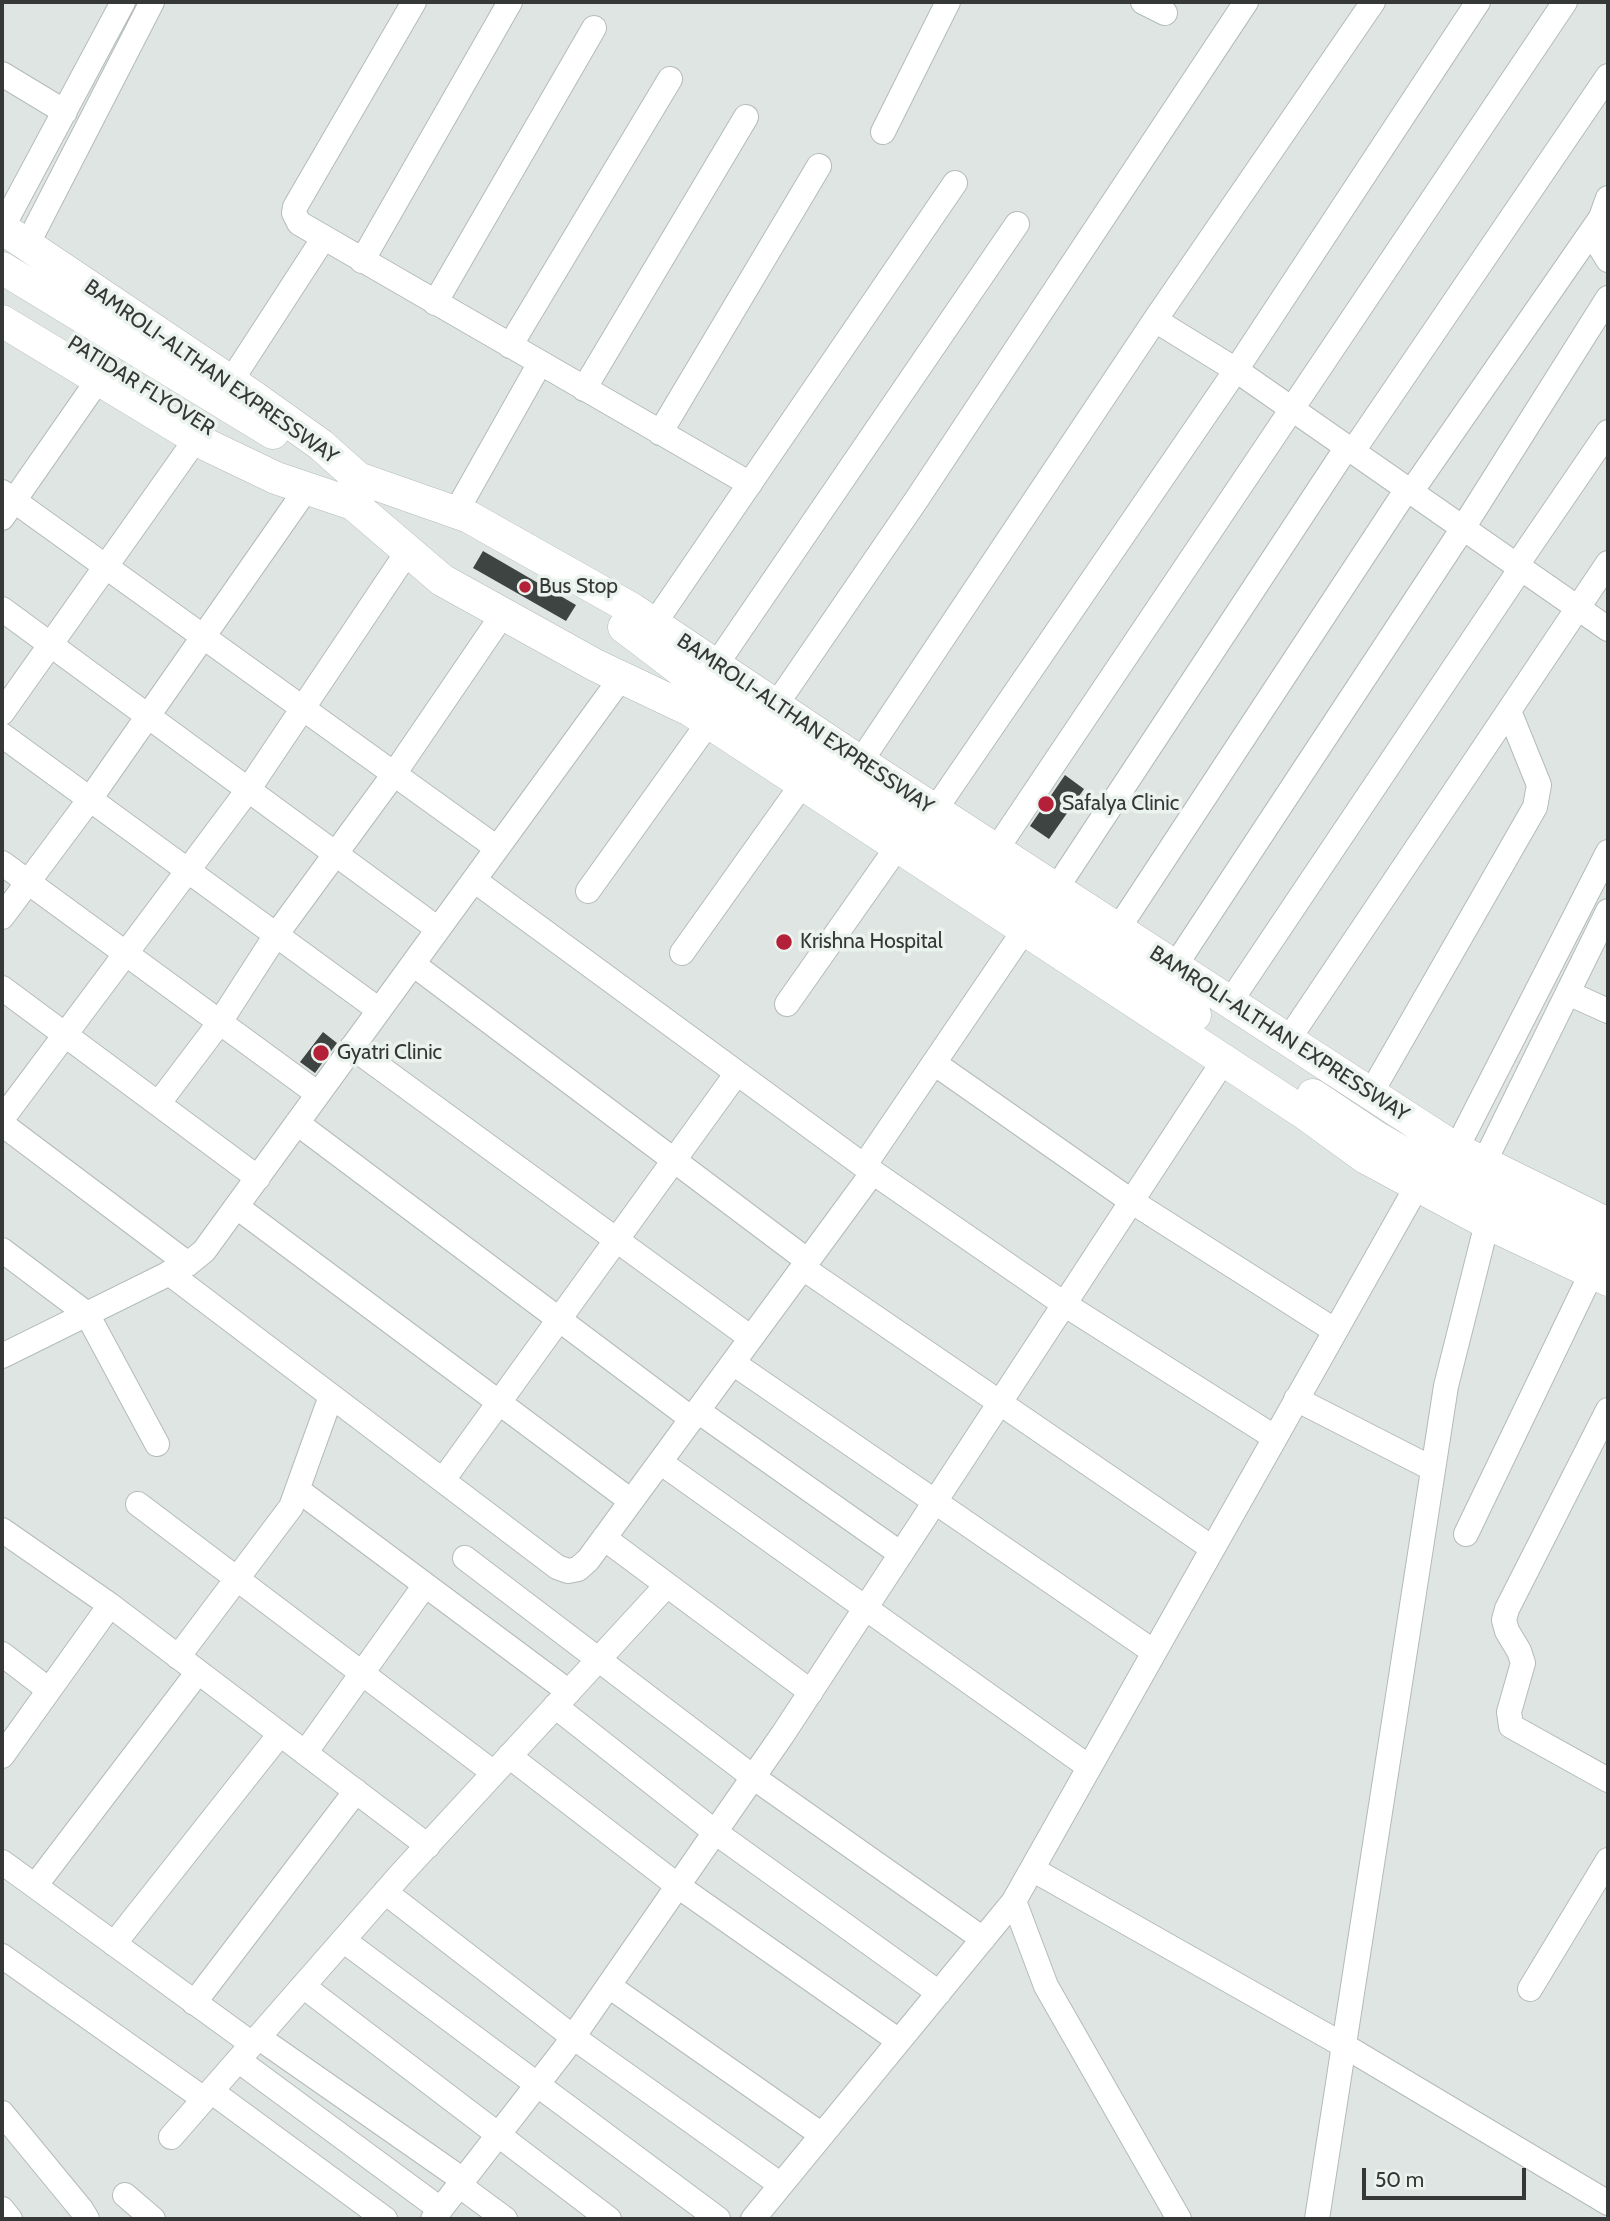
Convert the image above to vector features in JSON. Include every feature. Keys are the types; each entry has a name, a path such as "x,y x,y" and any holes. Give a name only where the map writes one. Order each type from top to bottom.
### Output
{"main road":[{"name":"BAMROLI-ALTHAN EXPRESSWAY","path":"11,234 231,381 321,445 356,491 456,512 632,609 654,624 710,677 848,782 1378,1139 1460,1181 1603,1268"},
{"name":"PATIDAR FLYOVER","path":"2,268 218,429 276,478 307,488 356,491"},
{"name":"PATIDAR FLYOVER","path":"2,300 218,429 321,445"},
{"path":"2,321 98,380 218,429"},
{"path":"356,491 382,497 478,543 710,677"},
{"path":"356,491 408,551 442,580 621,678 690,710 803,783 848,782 898,846 1224,1060 1366,1158 1460,1181"},
{"name":"BAMROLI-ALTHAN EXPRESSWAY","path":"710,677 776,705 848,782 935,810 1371,1093 1460,1181 1608,1224"}],"street":[{"path":"11,234 65,112 123,2"},
{"path":"11,234 152,2"},
{"path":"414,2 295,208 294,213 299,223 750,484"},
{"path":"362,261 510,2"},
{"path":"883,132 948,2"},
{"path":"776,705 917,499 1246,2"},
{"path":"848,782 1155,320 1373,2"},
{"path":"935,810 1236,370 1478,2"},
{"path":"996,850 1565,2"},
{"path":"435,303 594,29"},
{"path":"2,74 65,112"},
{"path":"1056,889 1350,449 1608,76"},
{"path":"510,346 670,79"},
{"path":"584,388 746,117"},
{"path":"660,433 818,166"},
{"path":"654,624 955,183"},
{"path":"1604,209 1596,231 1597,243 1608,260"},
{"path":"1118,929 1409,490 1604,209"},
{"path":"710,677 1017,224"},
{"path":"231,381 323,239"},
{"path":"1175,966 1463,528 1608,298"},
{"path":"1155,320 1236,370 1608,629"},
{"path":"456,512 540,363"},
{"path":"98,380 6,503 106,566 497,848"},
{"path":"2,713 106,566 218,429"},
{"path":"1230,1002 1608,432"},
{"path":"2,916 90,799 307,488"},
{"path":"408,551 248,790 2,1122 331,1396 557,1567 568,1571 578,1569 695,1415 805,1264 869,1169 934,1063 1025,929"},
{"path":"1288,1040 1608,563"},
{"path":"2,609 438,929"},
{"path":"158,1104 220,1022 276,935 394,774 503,614"},
{"path":"2,1356 179,1268 204,1251 621,678"},
{"path":"1371,1093 1535,807 1539,785 1509,711"},
{"path":"588,891 709,722"},
{"path":"2,735 379,1010"},
{"path":"682,953 803,783"},
{"path":"787,1004 898,846"},
{"path":"1317,2219 1446,1386 1460,1181 1608,852"},
{"path":"2,863 318,1094"},
{"path":"474,880 869,1169 1064,1304 1274,1437"},
{"path":"753,2219 1014,1901 1334,1330 1460,1181 1568,993 1608,911"},
{"path":"413,964 675,1161 805,1264 999,1404 1212,1548"},
{"path":"2,988 258,1178"},
{"path":"1568,993 1608,1011"},
{"path":"352,1047 751,1338"},
{"path":"2,1862 194,2003 249,2047 436,2214 573,2037 753,1777 1224,1060"},
{"path":"934,1063 1131,1201 1334,1330"},
{"path":"443,1480 737,1073"},
{"path":"297,1123 558,1319 901,1554"},
{"path":"237,1207 631,1501"},
{"path":"2,1250 87,1314 157,1444"},
{"path":"1466,1534 1603,1268"},
{"path":"733,1363 1154,1652"},
{"path":"35,1886 188,1664 239,1579 285,1516 298,1490 331,1396"},
{"path":"1296,1398 1433,1469"},
{"path":"1608,1410 1507,1609 1504,1620 1523,1663 1509,1712 1511,1726 1608,1780"},
{"path":"660,1462 1089,1767"},
{"path":"298,1490 425,1585 715,1832 939,1993"},
{"path":"138,1504 362,1673 502,1765 899,2041"},
{"path":"2,1530 110,1605 428,1846"},
{"path":"604,1538 811,1692"},
{"path":"465,1558 753,1777 983,1939"},
{"path":"305,1753 425,1585"},
{"path":"171,2137 385,1892 667,1585"},
{"path":"2,1756 110,1605"},
{"path":"2,1654 49,1690"},
{"path":"114,1944 280,1734"},
{"path":"194,2003 356,1791"},
{"path":"1530,1989 1608,1860"},
{"path":"1032,1869 1343,2045 1600,2207"},
{"path":"385,1892 573,2037 781,2185"},
{"path":"1014,1901 1046,1986 1179,2219"},
{"path":"343,1940 718,2219"},
{"path":"2,1956 385,2219"},
{"path":"303,1986 609,2219"},
{"path":"609,1986 822,2135"},
{"path":"249,2047 461,2183 505,2219"},
{"path":"2,2113 87,2219"},
{"path":"125,2195 153,2219"},
{"path":"2,2209 10,2219"}],"building":[{"path":"483,551 576,605 566,621 473,568"},
{"path":"1065,775 1084,789 1049,839 1030,826"},
{"path":"323,1032 337,1043 315,1073 300,1062"}],"place":[{"name":"Bus Stop","path":"525,587"},
{"name":"Safalya Clinic","path":"1046,804"},
{"name":"Krishna Hospital","path":"784,942"},
{"name":"Gyatri Clinic","path":"321,1053"}]}
